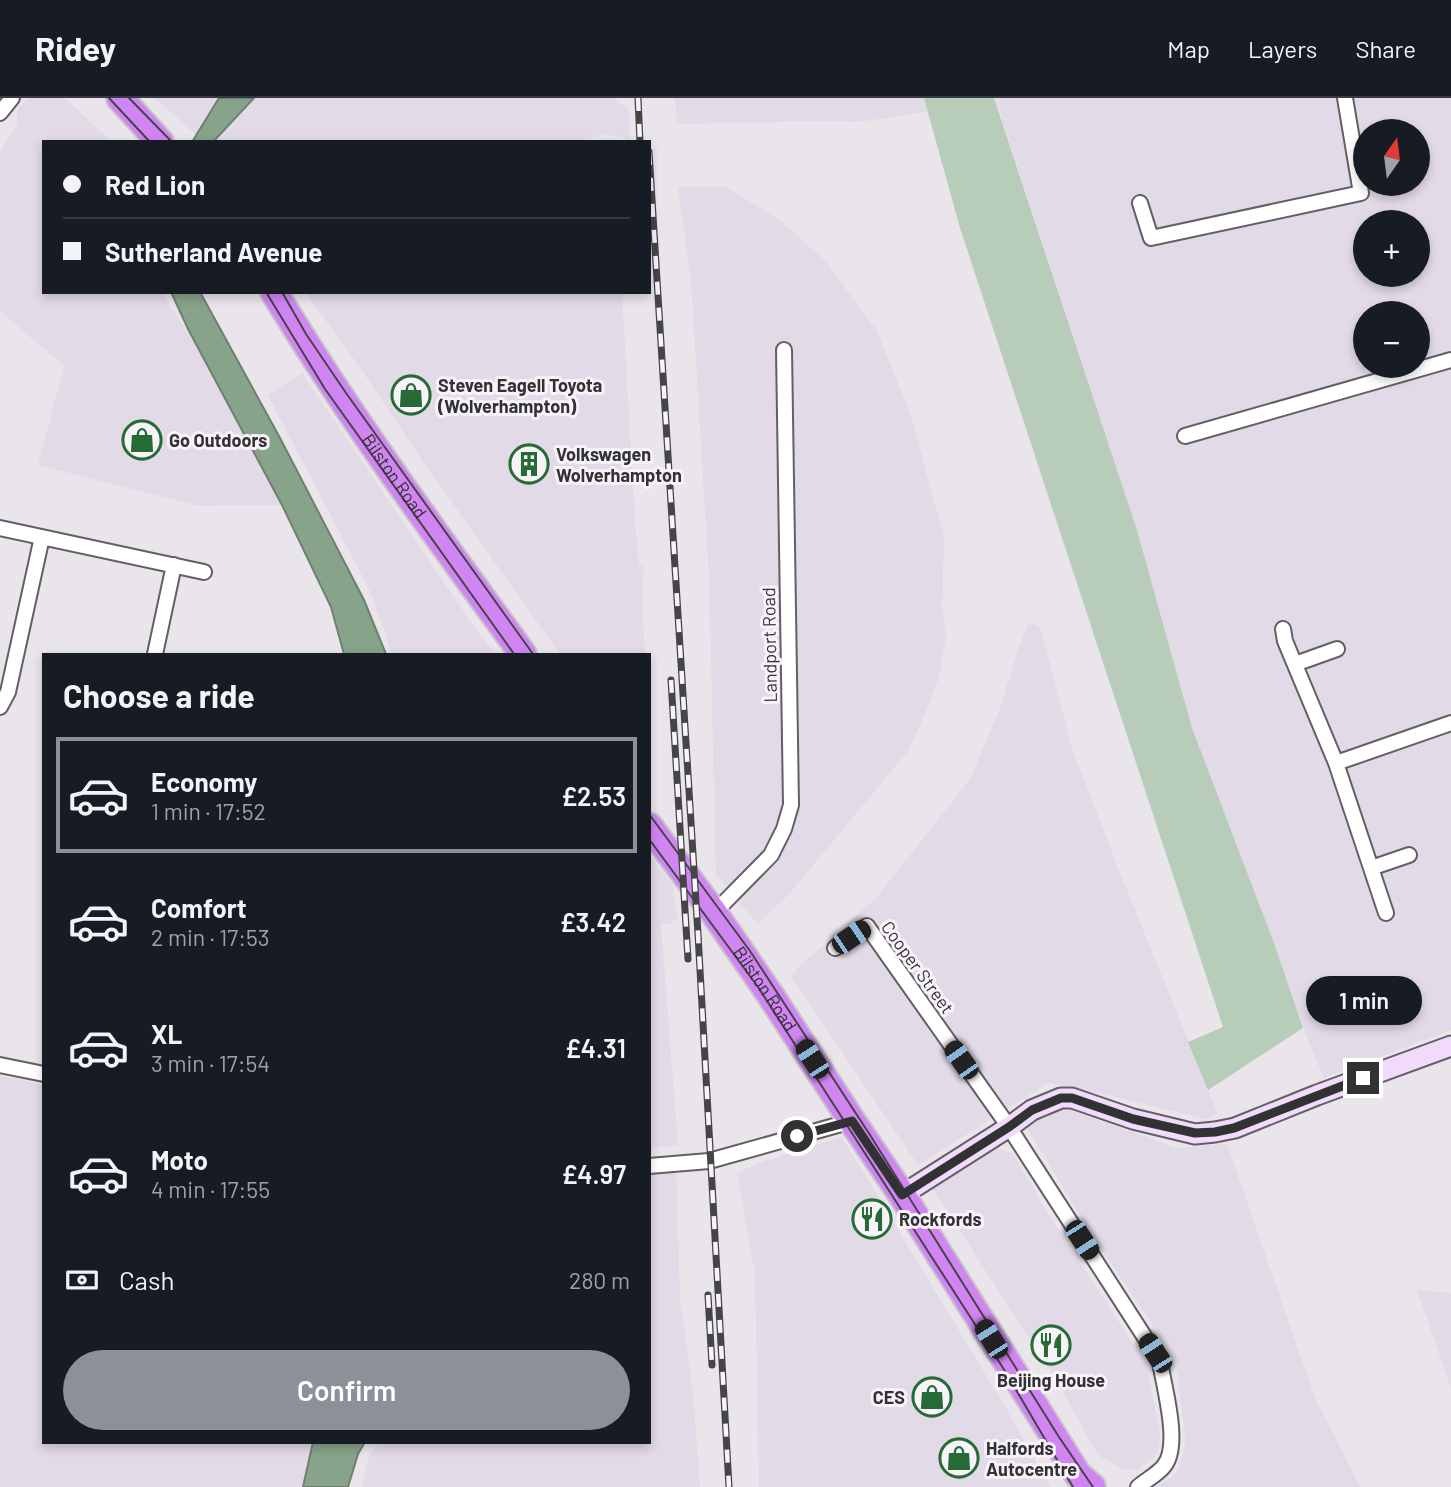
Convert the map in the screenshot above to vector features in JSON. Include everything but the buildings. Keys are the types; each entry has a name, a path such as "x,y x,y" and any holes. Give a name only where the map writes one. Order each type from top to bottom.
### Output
{"highway":[{"path":"120,98 158,140"},
{"name":"Bilston Road","path":"275,294 355,420 522,653"},
{"name":"Bilston Road","path":"651,829 771,996 902,1195 1083,1483"}],"street":[{"path":"0,113 12,98"},
{"path":"1140,203 1151,238 1361,193 1345,98"},
{"name":"Landport Road","path":"714,913 771,855 784,829 791,805 784,350"},
{"path":"1185,436 1451,360"},
{"path":"0,528 204,572"},
{"path":"0,707 8,692 42,537"},
{"path":"155,653 174,565"},
{"path":"1283,629 1285,641 1336,763 1385,913"},
{"path":"1295,664 1337,649"},
{"path":"1336,763 1451,723"},
{"path":"1371,868 1409,855"},
{"name":"Cooper Street","path":"835,948 867,926 1009,1127 1160,1363 1172,1445 1165,1466 1138,1487"},
{"path":"902,1195 1032,1110 1061,1098 1072,1098 1133,1119 1195,1133 1215,1132 1234,1128 1451,1046"},
{"path":"0,1065 42,1074"},
{"path":"651,1166 709,1161 852,1121"}],"shaded area":[{"path":"27,98 65,98 110,140 42,140 42,294 162,294 202,354 282,505 199,506 38,465 64,366 0,311 0,152 17,124 17,111"},
{"path":"155,98 616,98 617,102 628,108 630,139 605,134 582,140 202,140"},
{"path":"219,98 254,98 215,140 193,140"},
{"path":"675,98 924,98 927,112 858,122 677,124"},
{"path":"924,98 994,98 1137,530 1192,728 1274,943 1303,1028 1208,1090 1188,1042 1223,1027 960,228"},
{"path":"995,98 1451,98 1451,1030 1324,1078 1192,728 1137,530"},
{"path":"678,187 726,187 780,220 825,261 877,331 910,413 944,538 942,607 946,636 939,677 908,751 791,892 758,924 716,875 709,575 691,281"},
{"path":"172,294 201,294 364,600 386,653 344,653 331,607 282,505"},
{"path":"306,294 622,294 635,523 639,564 644,565 642,596 645,653 559,653 424,463"},
{"path":"302,373 477,631 495,653 391,653 368,587 268,395"},
{"path":"1029,623 1040,627 1073,751 1218,1114 1206,1119 1048,1083 918,1165 791,976 877,897 970,779 999,711"},
{"path":"651,858 673,885 677,919 669,924 661,924 678,1145 651,1148"},
{"path":"0,1076 42,1085 42,1444 313,1444 303,1487 0,1487"},
{"path":"1070,1110 1177,1148 1227,1144 1315,1398 1360,1487 1157,1487 1176,1473 1186,1445 1176,1359 1089,1231 1026,1126 1053,1111"},
{"path":"842,1137 1007,1410 1050,1487 759,1487 755,1274 737,1173 759,1163"},
{"path":"993,1146 1013,1154 1049,1215 1147,1365 1160,1435 1157,1455 1137,1470 1123,1469 1098,1455 1057,1382 930,1184"},
{"path":"676,1172 680,1297 693,1393 700,1487 362,1487 368,1459 378,1444 651,1444 651,1175"},
{"path":"1417,1290 1451,1293 1451,1389"},
{"path":"313,1444 364,1444 348,1487 303,1487"}],"tram line":[{"path":"109,98 148,140"},
{"path":"129,98 170,140"},
{"path":"267,294 325,389 513,653"},
{"path":"283,294 306,334 346,393 532,653"},
{"path":"651,817 750,951 1093,1487"},
{"path":"651,842 758,987 1005,1371 1073,1487"}],"railway":[{"path":"638,98 640,140"},
{"path":"651,184 729,1487"},
{"path":"671,680 688,959"},
{"path":"708,1295 712,1365"}],"place":[{"name":"Steven Eagell Toyota (Wolverhampton)","path":"411,395"},
{"name":"Go Outdoors","path":"142,440"},
{"name":"Volkswagen Wolverhampton","path":"529,464"},
{"name":"Rockfords","path":"872,1219"},
{"name":"Beijing House","path":"1051,1345"},
{"name":"CES","path":"932,1397"},
{"name":"Halfords Autocentre","path":"959,1458"}],"route":[{"path":"797,1136 852,1121 902,1195 1032,1110 1061,1098 1072,1098 1133,1119 1195,1133 1215,1132 1234,1128 1363,1078"}]}
